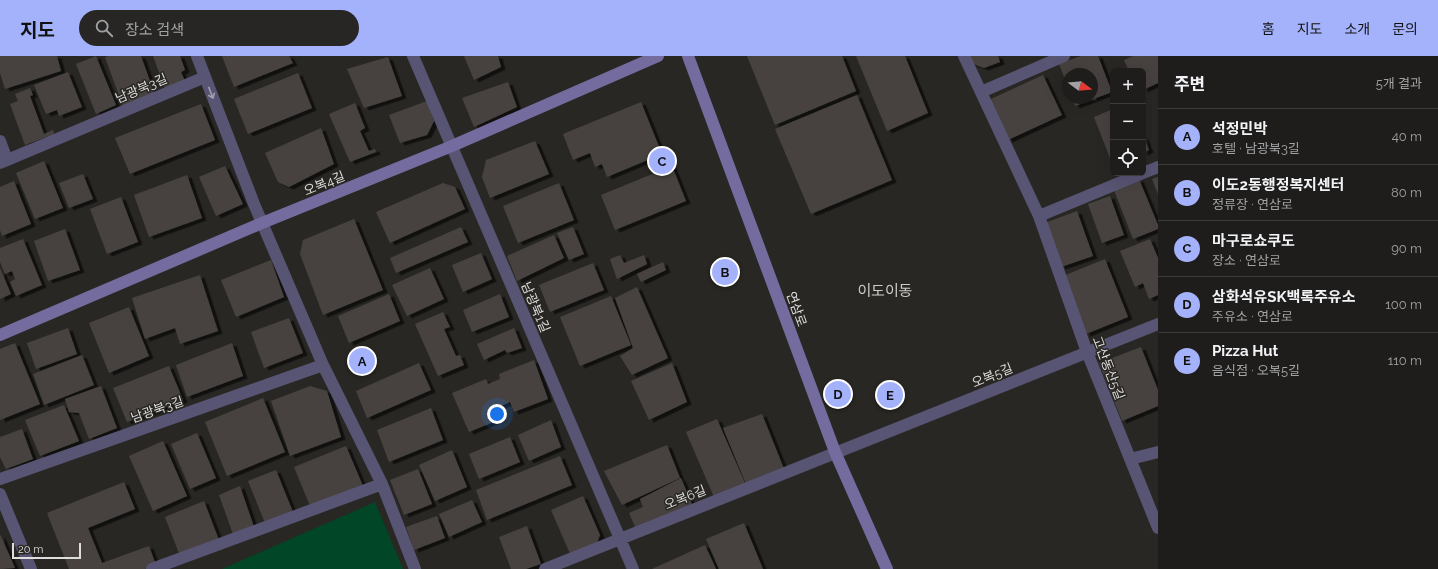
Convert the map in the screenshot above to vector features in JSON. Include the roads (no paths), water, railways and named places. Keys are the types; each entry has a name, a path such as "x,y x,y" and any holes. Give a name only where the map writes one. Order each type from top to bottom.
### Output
{"street":[{"path":"197,56 262,223 323,365 382,484 415,569"},
{"name":"남광북1길","path":"413,56 633,569"},
{"name":"오복4길","path":"0,335 262,223 452,146 658,56"},
{"name":"연삼로","path":"688,56 835,452 887,569"},
{"name":"고산동산5길","path":"964,56 1039,216 1087,352 1158,528"},
{"path":"981,92 1064,56"},
{"name":"남광북3길","path":"4,161 205,77"},
{"path":"0,141 4,161"},
{"path":"1146,172 1158,167"},
{"path":"1039,216 1136,176"},
{"name":"오복5길","path":"835,452 1158,324"},
{"name":"남광북3길","path":"0,479 323,365"},
{"name":"오복6길","path":"545,569 835,452"},
{"path":"1130,459 1158,452"},
{"path":"152,569 382,484"},
{"path":"0,494 31,569"}],"place":[{"name":"마구로쇼쿠도","path":"662,161"},
{"name":"이도2동행정복지센터","path":"725,272"},
{"name":"석정민박","path":"362,361"},
{"name":"삼화석유SK백록주유소","path":"838,394"},
{"name":"Pizza Hut","path":"890,395"}],"district":[{"name":"이도이동","path":"885,291"}]}
